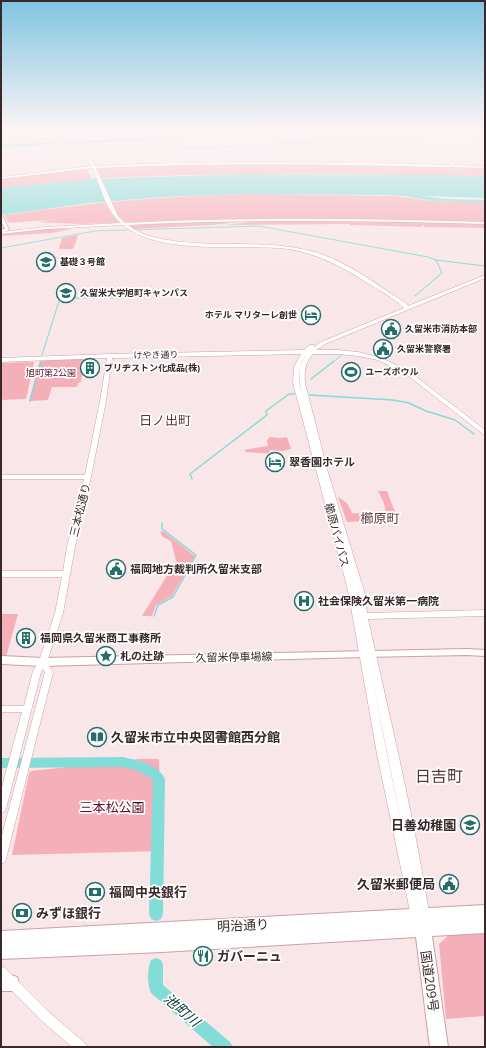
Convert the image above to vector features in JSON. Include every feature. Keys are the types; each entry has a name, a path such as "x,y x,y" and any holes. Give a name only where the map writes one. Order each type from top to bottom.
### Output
{"highway":[{"name":"明治通り","path":"1,939 292,929 421,920 485,912"},
{"name":"明治通り","path":"421,920 485,925"},
{"name":"国道209号","path":"421,920 439,1047"},
{"name":"明治通り","path":"1,951 162,944 292,929"}],"main road":[{"path":"1,216 7,230 2,232"},
{"name":"久留米停車場線","path":"467,652 478,648 485,648"},
{"name":"久留米停車場線","path":"1,660 43,662 368,654 485,653"}],"street":[{"path":"96,178 111,213 122,225 134,234 161,241 197,246 270,247 308,253 329,262 405,307"},
{"path":"2,232 61,226 122,225 168,221 263,219 485,223"},
{"name":"櫛原バイパス","path":"421,920 360,616 360,591 324,470 302,383 301,371 308,352 332,338 485,275"},
{"name":"けやき通り","path":"1,360 308,352 358,354 391,364 408,373 485,433"},
{"name":"三本松通り","path":"1,809 37,671 43,662 59,613 76,521 88,477 110,356"},
{"path":"1,477 88,477"},
{"path":"1,574 66,574"},
{"path":"360,616 485,613"},
{"name":"櫛原バイパス","path":"368,654 395,818 421,920"},
{"path":"1,859 49,672 43,662"},
{"path":"1,708 26,709"},
{"path":"4,979 81,1047"}],"green space":[{"path":"1,178 91,178 92,179 1,188"},
{"path":"249,194 395,196 431,201 485,203 485,228 350,224 224,225 268,220 266,219 212,225 134,229 130,227 130,225 165,221 82,224 36,222 59,219 9,223 4,215 126,201 187,196"},
{"path":"50,228 72,229 52,233 1,236 1,234 6,233"},
{"path":"78,235 72,249 59,249 62,238"},
{"name":"旭町第2公園","path":"84,359 81,382 78,383 77,387 52,387 48,400 29,401 40,360"},
{"path":"34,362 26,399 1,400 1,363"},
{"path":"270,437 287,437 291,449 282,451 270,450 269,453 246,452 244,450 268,446 267,440"},
{"path":"378,491 387,491 398,520 347,522 338,497 347,503 352,513 386,515 384,503"},
{"path":"163,531 195,556 172,596 156,605 152,616 142,616 176,561 171,541 163,537 160,532"},
{"path":"1,614 18,614 6,657 1,658"},
{"name":"三本松公園","path":"139,759 159,759 162,851 12,855 29,773 31,771"},
{"path":"485,932 485,1016 446,1019 439,944 451,933"}],"water":[{"path":"485,178 485,198 423,196 445,199 485,200 485,203 433,201 404,196 386,195 240,194 163,197 89,203 1,215 1,188 94,179"}],"waterway":[{"path":"1,248 95,231 259,226 428,257 436,260"},
{"path":"415,296 442,273 436,260"},
{"path":"436,260 485,266"},
{"path":"42,355 60,298 121,298"},
{"path":"333,362 342,355"},
{"path":"30,401 41,361"},
{"path":"311,379 334,361"},
{"path":"192,479 190,474 267,415 266,411 289,394 294,394"},
{"path":"310,395 393,400 409,403 426,411 455,420 474,434"},
{"path":"154,616 158,605 173,597 196,555 162,529 162,523"},
{"path":"1,763 123,762 143,768 156,776 159,779 156,914"},
{"name":"池町川","path":"156,965 156,988 225,1047"}],"place":[{"name":"基礎３号館","path":"46,262"},
{"name":"久留米大学旭町キャンパス","path":"66,293"},
{"name":"ホテル マリターレ創世","path":"311,315"},
{"name":"久留米市消防本部","path":"391,329"},
{"name":"久留米警察署","path":"383,349"},
{"name":"ブリヂストン化成品(株)","path":"90,368"},
{"name":"ユーズボウル","path":"351,372"},
{"name":"翠香園ホテル","path":"275,462"},
{"name":"福岡地方裁判所久留米支部","path":"116,569"},
{"name":"社会保険久留米第一病院","path":"304,601"},
{"name":"福岡県久留米商工事務所","path":"26,638"},
{"name":"札の辻跡","path":"106,656"},
{"name":"久留米市立中央図書館西分館","path":"97,737"},
{"name":"日善幼稚園","path":"470,825"},
{"name":"久留米郵便局","path":"449,884"},
{"name":"福岡中央銀行","path":"95,892"},
{"name":"みずほ銀行","path":"22,913"},
{"name":"ガバーニュ","path":"203,956"}],"district":[{"name":"日ノ出町","path":"165,420"},
{"name":"櫛原町","path":"380,518"},
{"name":"日吉町","path":"439,776"}]}
